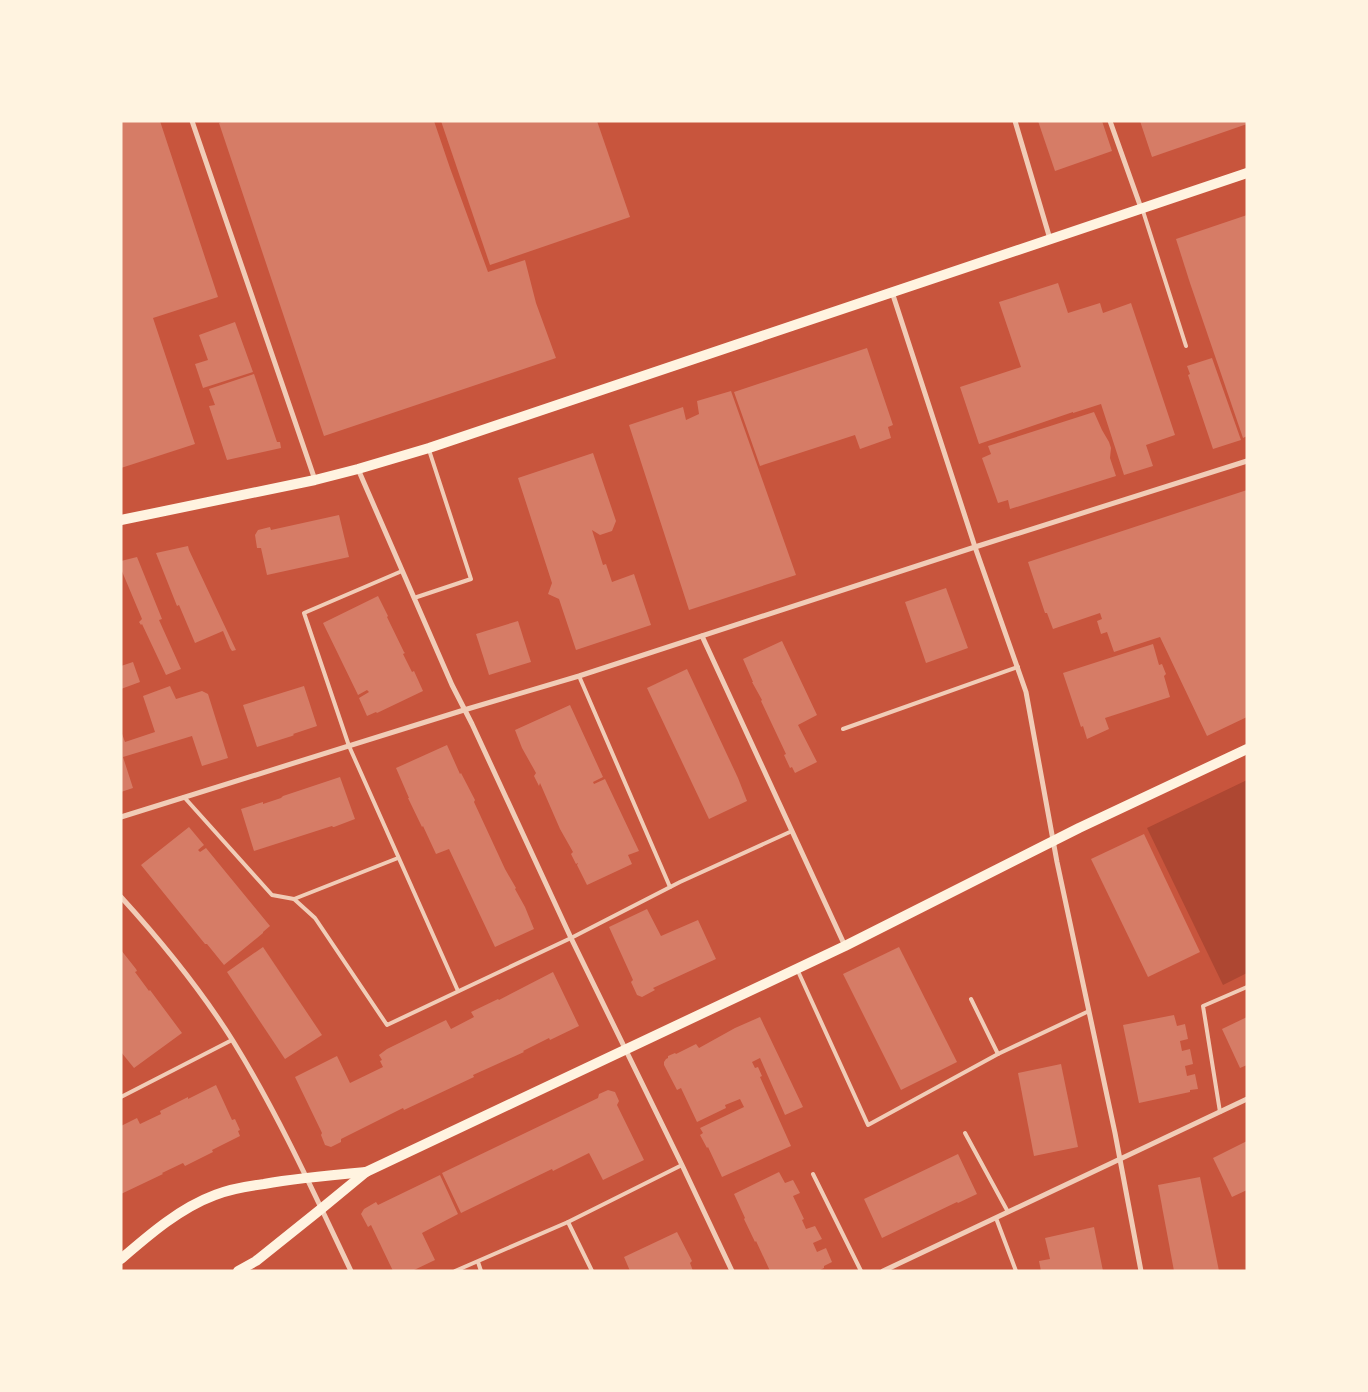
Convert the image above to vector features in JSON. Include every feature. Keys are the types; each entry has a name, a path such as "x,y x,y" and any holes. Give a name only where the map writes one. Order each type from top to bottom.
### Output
{"main road":[{"path":"121,520 315,480 428,448 1247,173"},
{"path":"238,1271 256,1262 366,1172 845,946 1053,841 1247,749"},
{"path":"121,1259 163,1224 215,1194 307,1178 366,1172"}],"street":[{"path":"192,121 315,480"},
{"path":"1015,121 1050,239"},
{"path":"1110,121 1142,208"},
{"path":"892,292 975,547 1026,692 1053,841 1120,1159 1141,1271"},
{"path":"121,817 579,676 1247,461"},
{"path":"358,469 452,685 571,938 732,1271"},
{"path":"702,636 845,946"},
{"path":"121,897 142,920 194,986 232,1040 307,1178 351,1271"},
{"path":"883,1271 1247,1099"}],"lane":[{"path":"1142,208 1186,346"},
{"path":"414,598 471,579 428,448"},
{"path":"402,571 304,613 349,746 458,991"},
{"path":"843,729 1018,667"},
{"path":"579,676 670,887"},
{"path":"184,797 272,895 294,899 398,858"},
{"path":"294,899 315,918 387,1025 571,938 670,887 792,832"},
{"path":"797,968 868,1125 998,1054 1089,1011"},
{"path":"1220,1112 1203,1006 1247,987"},
{"path":"971,999 998,1054"},
{"path":"122,1096 232,1040"},
{"path":"965,1133 1008,1212"},
{"path":"455,1271 568,1222 682,1165"},
{"path":"813,1174 861,1271"},
{"path":"996,1218 1016,1271"},
{"path":"568,1222 592,1271"},
{"path":"478,1262 482,1271"}],"shaded area":[{"path":"1247,780 1247,973 1223,985 1147,828"}],"building":[{"path":"121,121 160,121 218,297 153,318 195,444 121,468"},
{"path":"223,121 434,121 488,272 525,260 536,303 556,358 324,436 219,123"},
{"path":"441,121 597,121 630,217 490,265"},
{"path":"1038,121 1102,121 1112,151 1055,171"},
{"path":"1140,121 1247,121 1247,124 1152,157"},
{"path":"1247,215 1247,436 1243,438 1176,239"},
{"path":"1058,283 1068,313 1100,303 1103,313 1131,303 1175,435 1146,445 1153,466 1124,475 1101,404 979,444 960,387 1021,367 999,302"},
{"path":"235,322 253,372 203,388 195,364 208,360 199,335"},
{"path":"867,348 893,425 888,427 891,438 860,449 855,435 760,466 734,392"},
{"path":"1212,358 1241,440 1213,449 1188,375 1190,374 1187,366"},
{"path":"254,374 277,442 280,442 281,448 227,460 209,406 215,405 209,389"},
{"path":"731,391 796,575 689,610 629,425 683,407 686,420 699,414 697,401"},
{"path":"1094,412 1109,442 1111,448 1110,458 1116,476 1010,509 1008,500 998,503 982,458 991,454 988,446"},
{"path":"593,453 616,521 612,531 600,535 592,530 603,565 606,564 612,582 634,574 651,625 576,650 559,599 548,594 552,583 518,478"},
{"path":"1247,490 1247,717 1207,736 1160,637 1114,652 1107,632 1101,634 1097,621 1102,619 1100,613 1053,629 1047,613 1045,613 1028,562"},
{"path":"339,515 349,557 267,575 261,548 257,548 255,535 258,530 270,527 271,530"},
{"path":"188,546 236,650 232,651 223,631 195,643 179,605 177,606 156,553"},
{"path":"137,557 162,619 159,620 181,669 166,675 142,624 139,622 142,619 121,569 121,561"},
{"path":"946,588 968,648 926,663 905,602"},
{"path":"378,596 405,653 403,654 412,672 414,671 423,691 367,716 359,698 369,692 367,690 358,695 323,623"},
{"path":"518,621 531,662 489,675 476,634"},
{"path":"782,641 817,715 798,725 817,762 795,773 792,767 790,768 784,755 786,754 743,659"},
{"path":"1153,644 1159,665 1162,664 1166,674 1164,676 1170,697 1105,718 1109,729 1087,739 1083,726 1081,727 1063,673"},
{"path":"133,662 140,682 121,689 121,666"},
{"path":"687,669 747,801 709,819 647,688"},
{"path":"170,686 176,699 202,691 208,694 228,758 202,766 192,736 123,757 133,788 121,792 121,731 125,742 155,732 143,696"},
{"path":"304,686 317,726 257,747 243,705"},
{"path":"570,705 603,777 593,782 594,784 605,779 639,851 628,855 632,864 587,885 577,865 578,863 576,864 571,854 573,852 560,829 540,783 539,786 534,776 536,773 522,748 515,730"},
{"path":"447,745 460,774 475,800 474,802 534,929 495,947 449,849 436,854 408,798 396,768"},
{"path":"340,777 355,819 254,851 241,809 263,802 263,804"},
{"path":"189,827 204,845 198,850 200,852 206,848 270,926 224,965 141,865"},
{"path":"1144,834 1200,952 1148,977 1091,859"},
{"path":"647,909 661,936 698,920 716,959 653,988 655,990 642,997 637,995 631,982 633,980 609,927"},
{"path":"263,947 322,1035 285,1059 227,972"},
{"path":"899,947 957,1062 901,1090 843,974"},
{"path":"121,950 136,969 137,971 135,972 182,1033 134,1068 121,1052"},
{"path":"553,972 579,1026 550,1040 549,1038 524,1052 473,1075 474,1077 404,1110 403,1108 341,1139 341,1142 331,1147 325,1145 322,1133 295,1077 337,1056 350,1083 383,1067 379,1055 387,1049 446,1020 451,1029 474,1017 471,1012"},
{"path":"1174,1015 1177,1026 1185,1024 1188,1039 1180,1041 1182,1051 1190,1049 1193,1064 1185,1066 1187,1076 1195,1074 1198,1089 1139,1103 1123,1025"},
{"path":"760,1017 803,1107 785,1115 760,1058 752,1062 755,1068 758,1067 762,1076 760,1077 791,1146 722,1177 708,1147 700,1135 703,1133 700,1128 744,1107 740,1099 725,1105 726,1108 697,1122 681,1088 677,1090 664,1062 668,1056 696,1044 699,1048 735,1028"},
{"path":"1247,1017 1247,1065 1240,1068 1222,1029"},
{"path":"1061,1064 1078,1147 1034,1156 1018,1073"},
{"path":"216,1085 232,1120 235,1119 240,1130 238,1131 240,1136 185,1166 183,1163 121,1194 121,1126 137,1118 140,1124 161,1114 160,1111"},
{"path":"608,1090 615,1092 619,1101 617,1105 644,1160 603,1180 589,1153 461,1213 442,1173 598,1098 599,1094"},
{"path":"1247,1141 1247,1190 1232,1197 1213,1158"},
{"path":"958,1154 977,1194 882,1238 864,1199"},
{"path":"779,1172 785,1183 793,1180 800,1193 793,1196 804,1219 802,1220 806,1229 815,1226 822,1239 813,1243 817,1252 826,1248 832,1262 818,1271 770,1271 744,1219 734,1194"},
{"path":"440,1175 458,1214 422,1233 435,1260 412,1271 393,1271 371,1225 368,1227 361,1214 364,1209 376,1202 378,1205"},
{"path":"1200,1177 1219,1271 1174,1271 1158,1185"},
{"path":"1094,1227 1103,1271 1041,1271 1039,1261 1050,1259 1045,1238"},
{"path":"677,1232 692,1261 690,1263 693,1271 630,1271 624,1257"}]}
